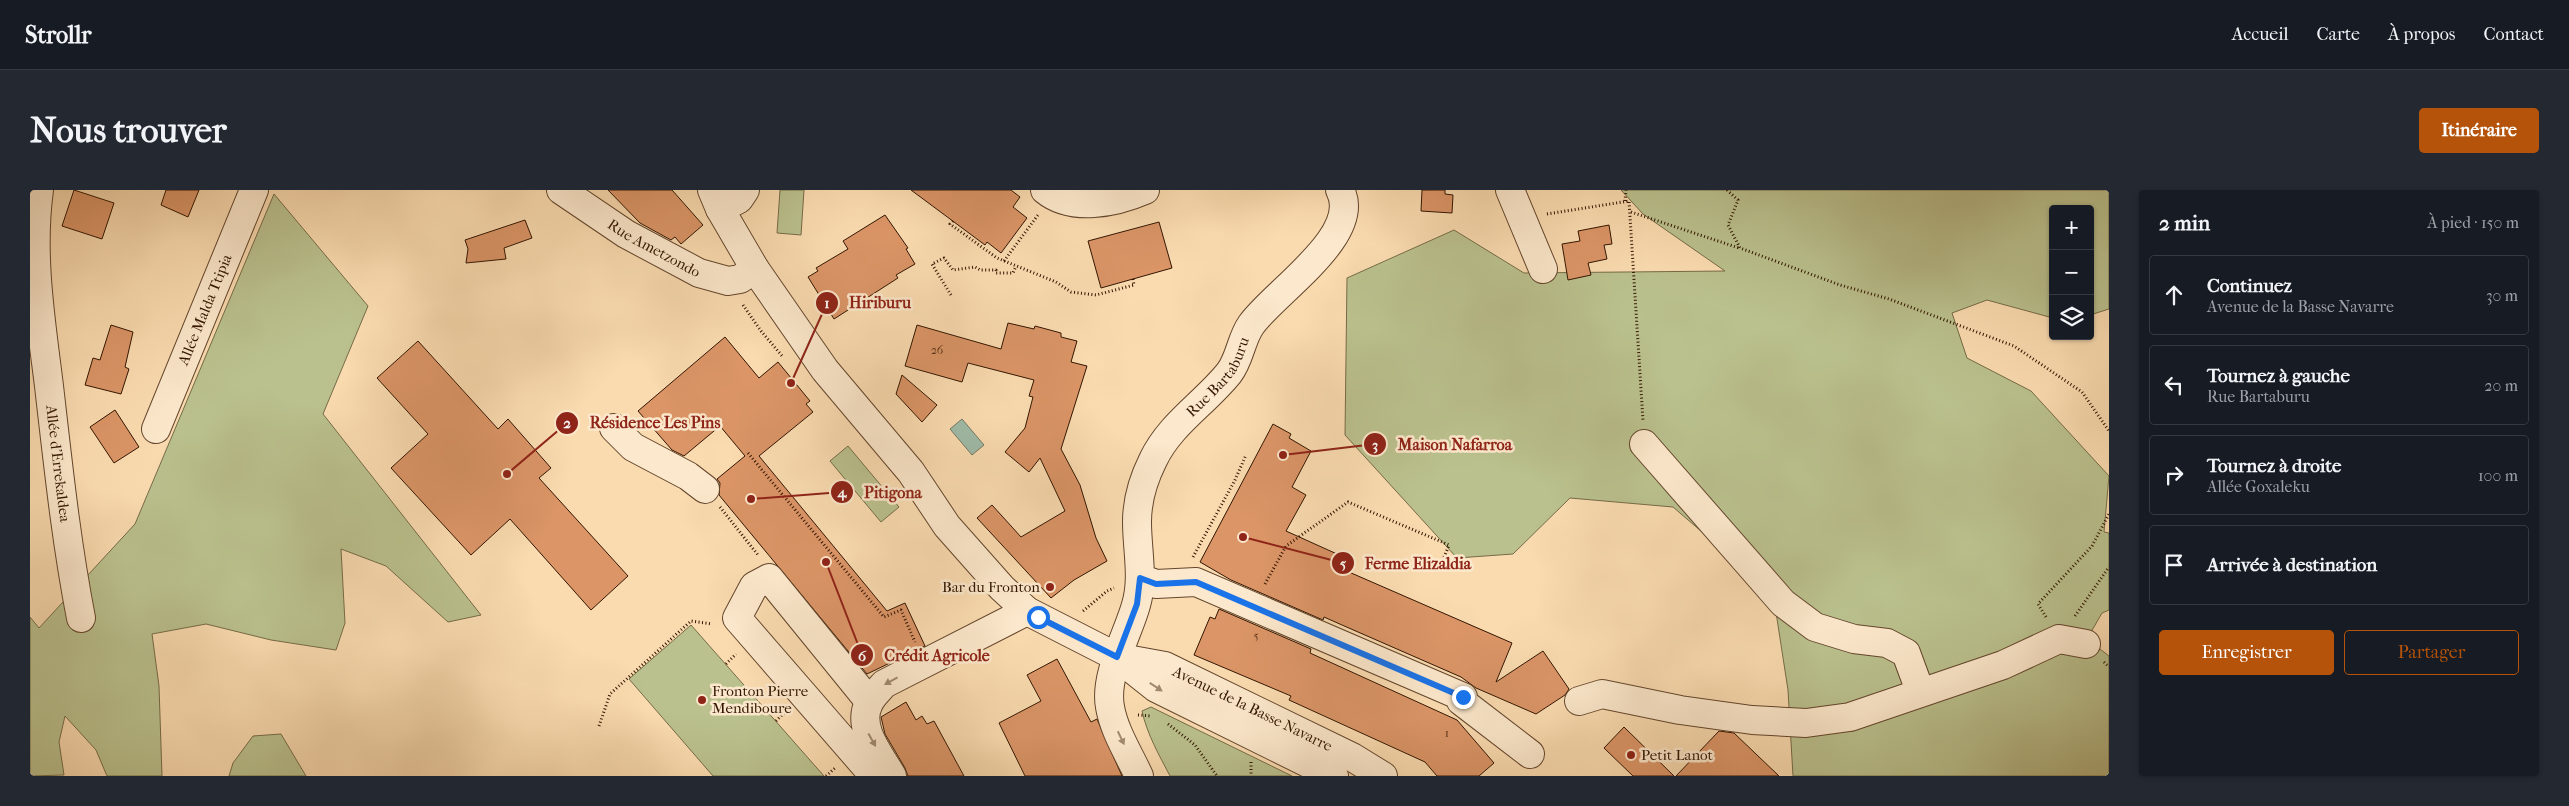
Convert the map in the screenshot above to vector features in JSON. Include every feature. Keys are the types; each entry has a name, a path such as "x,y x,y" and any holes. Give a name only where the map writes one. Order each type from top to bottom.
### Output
{"street":[{"name":"Allée d'Errekaldea","path":"39,190 36,208 35,270 69,557 81,618"},
{"name":"Allée Malda Ttipia","path":"156,429 254,190"},
{"name":"Rue Ametzondo","path":"561,190 626,234 699,272 728,281 740,279 754,269"},
{"path":"716,200 739,199 745,190"},
{"path":"1044,198 1053,196 1072,202 1095,204 1145,190"},
{"path":"1510,190 1543,269"},
{"name":"Rue Bartaburu","path":"1139,776 1109,705 1117,657 1137,604 1140,578 1137,521 1141,490 1153,460 1171,430 1220,384 1231,370 1250,325 1319,256 1333,236 1344,214 1344,191"},
{"name":"Avenue de la Basse Navarre","path":"716,200 754,269 825,370 911,472 947,526 1002,588 1028,611 1117,657 1156,688 1334,776"},
{"path":"614,428 633,447 688,476 705,488"},
{"path":"1644,444 1784,603 1816,627 1854,639 1887,643 1906,653 1920,692"},
{"path":"869,701 769,578 754,586 737,618 868,769 886,776"},
{"path":"1140,578 1156,584 1196,582 1463,697 1461,701 1530,754"},
{"path":"892,776 866,731 865,714 869,701 884,684 1028,611"},
{"path":"1580,701 1602,694 1680,710 1752,720 1806,723 1850,717 2002,665 2059,639 2086,644"},
{"name":"Avenue de la Basse Navarre","path":"1117,657 1165,666 1352,757 1383,776"}],"path":[{"path":"1626,190 1631,212 1644,444"},
{"path":"1727,190 1738,200 1728,225 1740,248"},
{"path":"1004,261 1044,198"},
{"path":"1541,215 1627,201"},
{"path":"1631,212 1740,248 1840,286 1889,299 2014,346 2082,392 2109,431"},
{"path":"953,220 950,224 1004,261 1056,282 1071,292 1089,296 1134,285 1133,279"},
{"path":"951,295 932,264 944,258 953,270 975,266 980,270 996,270 996,273 1013,273 1016,266"},
{"path":"748,453 884,617 901,610 919,649"},
{"path":"1192,559 1236,480 1246,455"},
{"path":"705,488 765,563 769,578"},
{"path":"1252,606 1286,546 1348,502 1449,546 1441,565"},
{"path":"2109,514 2092,546 2038,604 2059,639 2109,567"},
{"path":"1077,616 1107,590 1140,578"},
{"path":"599,726 610,694 691,622"},
{"path":"1115,722 1127,717 1143,714 1158,718"},
{"path":"1163,720 1195,745 1217,776"}],"green space":[{"path":"780,190 804,190 801,235 777,233"},
{"path":"1621,190 2109,190 2109,309 2094,314 2094,205 2049,205 2049,317 1987,300 1952,313 1967,358 2031,391 2109,476 2104,532 2109,533 2109,610 2102,613 2087,639 2109,656 2109,776 1793,776 1788,690 1773,593 1673,507 1570,498 1513,554 1457,558 1345,435 1347,278 1454,230 1524,273 1725,271 1643,214"},
{"path":"274,194 368,306 323,414 481,615 448,622 386,566 341,549 345,623 336,650 271,640 206,624 152,634 159,686 162,776 107,776 96,750 65,716 59,742 64,775 30,776 30,617 39,628 135,524"},
{"path":"848,446 899,507 881,522 830,461"},
{"name":"Fronton Pierre Mendiboure","path":"691,625 824,776 713,776 629,679"},
{"path":"1151,707 1292,776 1170,776 1144,720 1142,711"},
{"path":"281,734 306,776 229,776 233,763 253,736"}],"shaded area":[{"path":"962,419 984,445 972,455 950,429"}],"building":[{"path":"74,190 114,203 102,239 62,226"},
{"path":"166,190 199,190 188,217 161,205"},
{"path":"608,190 672,190 703,225 681,244 675,237 671,240 640,223"},
{"path":"911,190 1011,190 1020,197 1013,207 1027,218 1001,253 987,242 985,245"},
{"path":"1422,190 1445,190 1445,194 1453,195 1452,213 1421,211"},
{"path":"885,215 908,248 906,249 915,264 896,275 898,278 834,319 808,277 818,271 816,268 848,249 843,241"},
{"path":"525,220 532,238 504,248 506,259 466,263 468,249 465,240"},
{"path":"1159,222 1172,268 1101,288 1088,241"},
{"path":"1609,225 1612,244 1604,245 1607,259 1588,263 1591,275 1568,280 1562,244 1580,241 1578,231"},
{"path":"1008,323 1034,329 1035,326 1061,333 1061,337 1077,341 1071,362 1087,366 1061,449 1080,485 1096,538 1107,561 1074,580 1051,598 977,518 992,505 1021,537 1065,511 1040,458 1029,472 1005,452 1025,428 1033,397 1029,396 1034,380 968,363 962,382 905,366 917,325 1001,349"},
{"path":"111,325 133,332 125,367 129,369 121,394 85,385 93,358 100,360"},
{"path":"725,337 759,378 778,362 810,401 806,404 813,412 759,456 887,611 905,603 925,646 867,674 719,495 720,483 717,479 745,456 720,426 684,456 672,450 638,411"},
{"path":"418,341 498,429 508,419 551,468 539,478 628,576 591,610 510,519 471,555 391,468 428,434 377,378"},
{"path":"902,375 937,405 922,422 896,394"},
{"path":"115,410 139,447 114,463 90,427"},
{"path":"1273,424 1291,434 1289,438 1311,451 1292,487 1306,495 1286,531 1337,554 1336,557 1345,561 1342,569 1512,643 1496,682 1543,651 1569,689 1565,695 1536,714 1476,688 1461,677 1324,617 1323,620 1231,580 1200,562"},
{"path":"1219,609 1311,649 1310,653 1457,720 1494,763 1479,776 1437,776 1425,762 1289,700 1291,696 1194,655 1210,617 1215,619"},
{"path":"1057,659 1091,722 1097,719 1122,776 1025,776 999,723 1041,701 1027,675"},
{"path":"906,702 916,720 922,716 927,724 934,721 964,776 908,776 885,734 881,717"},
{"name":"Petit Lanot","path":"1624,727 1674,776 1633,776 1604,748"},
{"path":"1719,731 1734,733 1779,776 1676,776"}],"place":[{"name":"Hiriburu","path":"791,383"},
{"name":"Maison Nafarroa","path":"1283,455"},
{"name":"Résidence Les Pins","path":"507,474"},
{"name":"Pitigona","path":"751,499"},
{"name":"Ferme Elizaldia","path":"1243,537"},
{"name":"Crédit Agricole","path":"826,562"},
{"name":"Bar du Fronton","path":"1050,587"},
{"name":"Fronton Pierre Mendiboure","path":"702,700"},
{"name":"Petit Lanot","path":"1631,755"}],"route":[{"path":"1038,617 1117,657 1137,604 1140,578 1156,584 1196,582 1463,697"}]}
